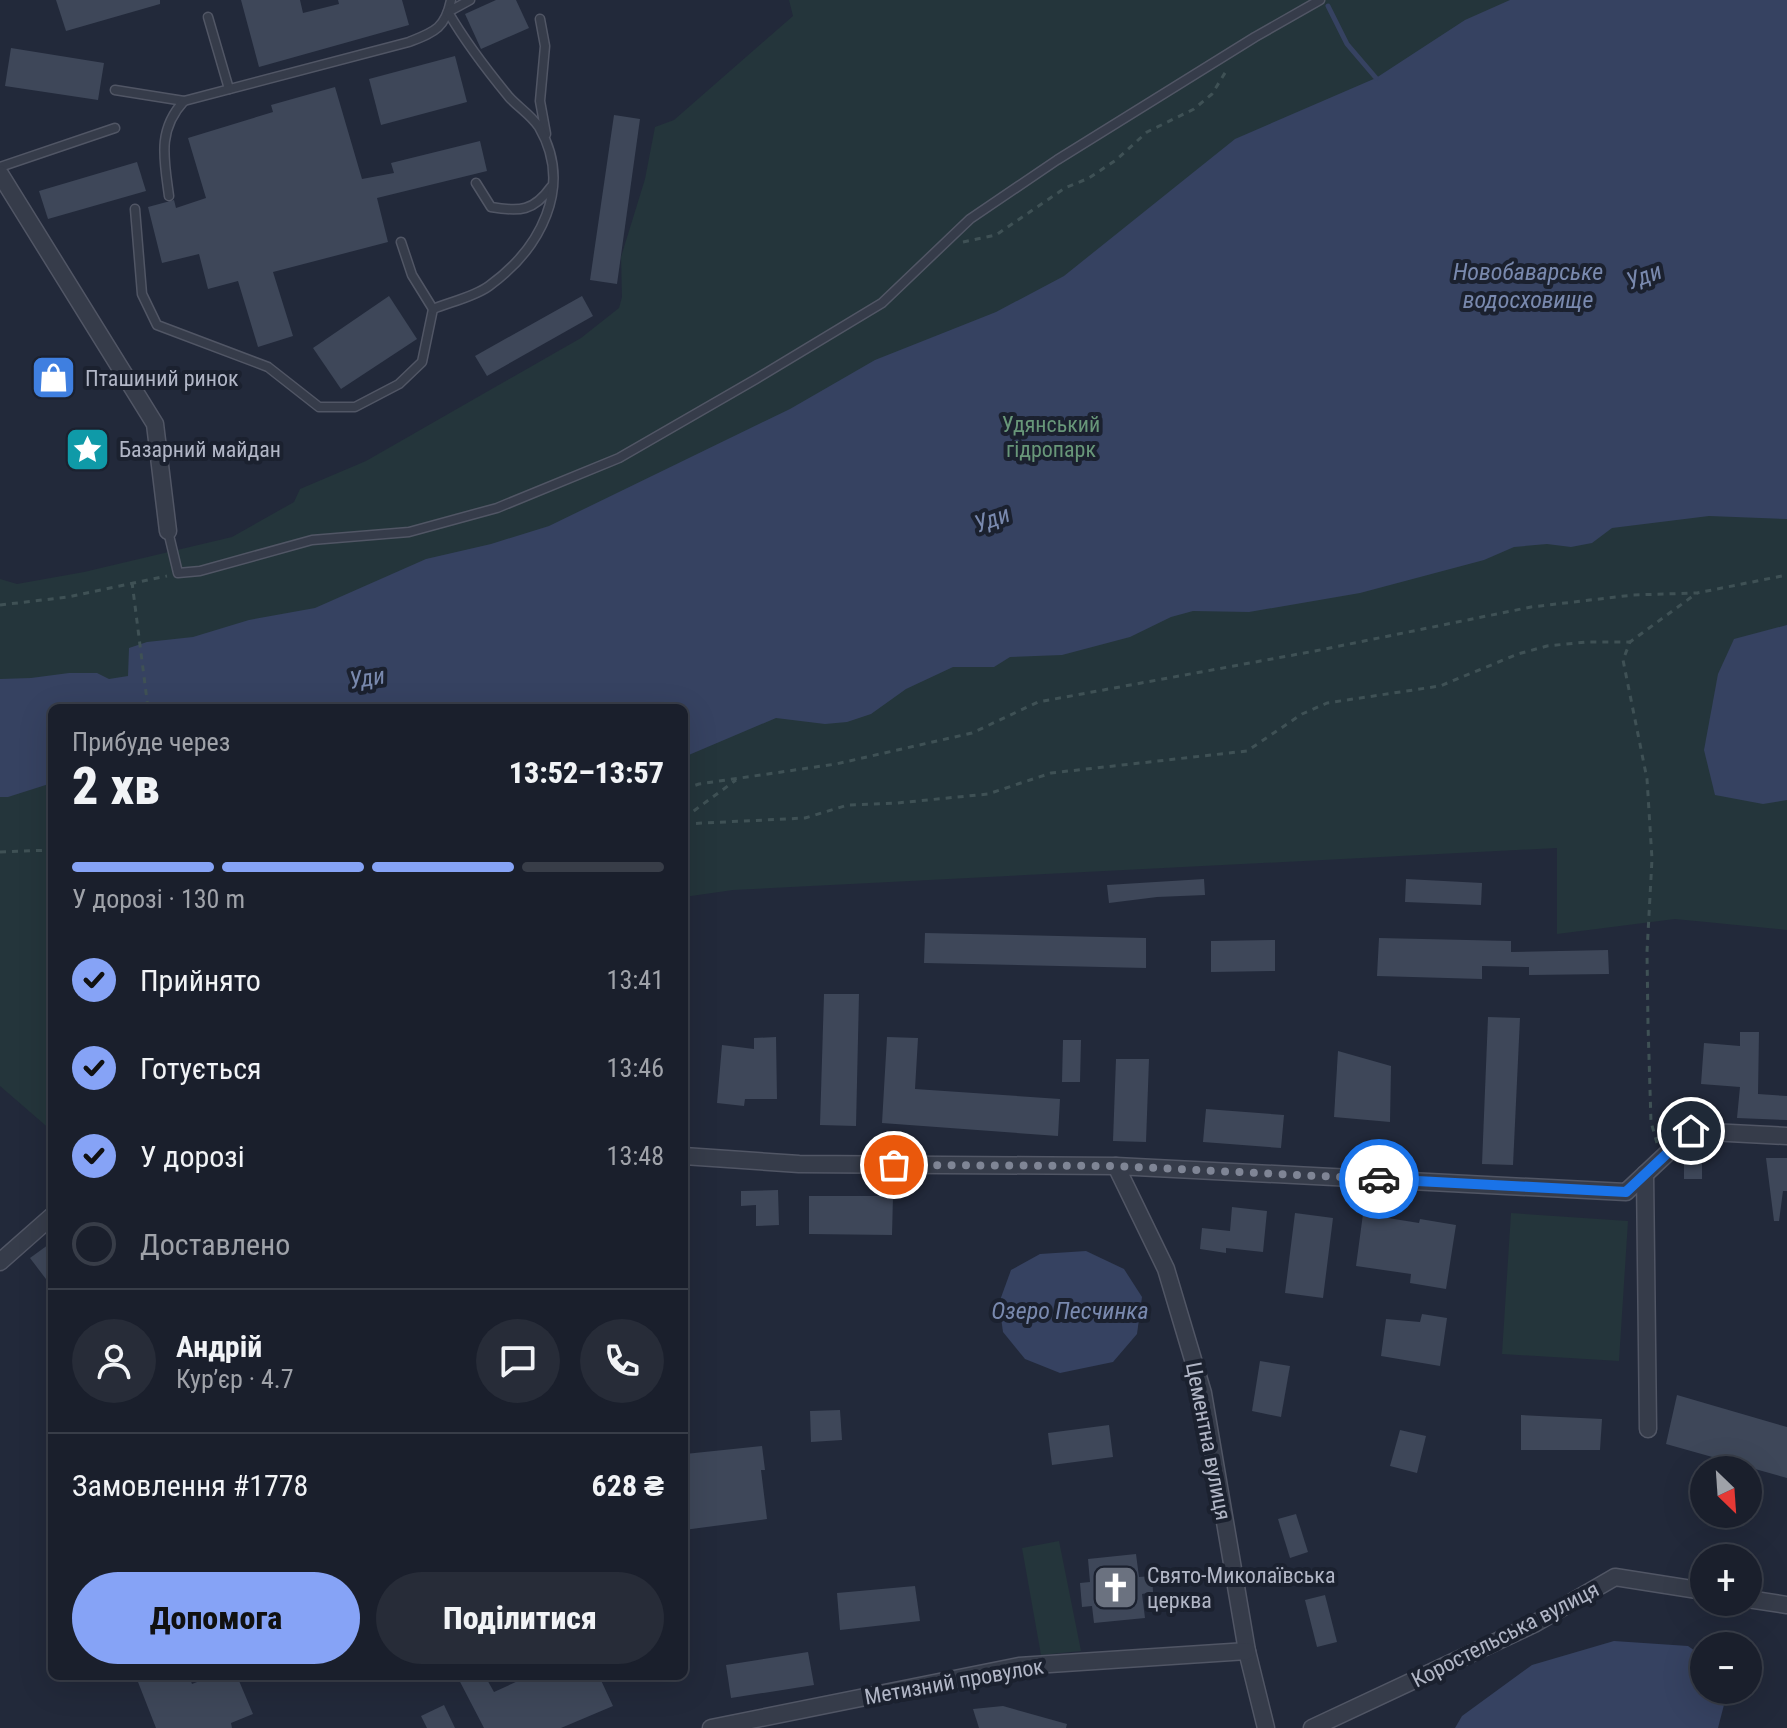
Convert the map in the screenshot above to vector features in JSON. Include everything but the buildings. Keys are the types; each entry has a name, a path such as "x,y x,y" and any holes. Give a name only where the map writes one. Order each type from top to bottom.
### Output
{"street":[{"path":"0,174 149,410 155,424 168,531"},
{"path":"688,1156 799,1164 1116,1166 1626,1192 1691,1131 1787,1136"},
{"name":"Цементна вулиця","path":"1116,1166 1166,1269 1203,1393 1247,1651 1266,1728"},
{"path":"1645,1174 1648,1429"},
{"path":"0,1262 48,1220"},
{"name":"Коростельська вулиця","path":"1312,1728 1534,1624 1615,1577 1690,1589"},
{"path":"1762,1601 1787,1605"},
{"name":"Метизний провулок","path":"711,1728 1019,1666 1247,1651"}],"lane":[{"path":"115,90 184,101 409,42 436,31 448,12 451,0"},
{"path":"448,12 470,0"},
{"path":"168,531 178,573 200,571 312,540 409,532 497,508 619,458 882,303 970,219 1057,160 1320,0"},
{"path":"448,12 471,51 512,101 537,124 548,146"},
{"path":"208,17 229,89"},
{"path":"433,309 487,288 534,242 549,214 553,183 540,101 545,46 540,19"},
{"path":"169,196 164,138 172,114 184,101"},
{"path":"0,167 115,128"},
{"path":"476,183 491,207 512,211 539,203 553,183"},
{"path":"135,209 142,294 157,325 268,367 319,407 355,407 399,384 422,362 433,309 412,275 401,242"}],"path":[{"path":"940,247 996,235 1065,188 1089,178 1116,160 1147,132 1194,109 1224,79 1237,48"},
{"path":"0,605 68,597 178,573"},
{"path":"688,788 739,777 836,764 972,733 1038,702 1531,607 1633,595 1697,593 1787,575"},
{"path":"132,582 147,704"},
{"path":"1662,1159 1651,1122 1647,952 1652,859 1647,779 1623,660 1630,642 1697,593"},
{"path":"688,824 805,818 848,805 988,794 1051,773 1247,751 1302,714 1327,703 1440,686 1518,654 1547,646 1630,642"},
{"path":"688,815 739,777"},
{"path":"0,852 48,850"}],"green space":[{"name":"Удянський гідропарк","path":"789,0 1787,0 1787,930 1675,919 1557,934 1557,848 733,890 688,896 688,704 48,704 48,1128 0,1086 0,579 17,584 84,572 232,537 294,502 300,489 366,461 581,338 619,308 622,297 621,257 645,179 655,127 674,120 793,16"},
{"path":"1511,1213 1628,1221 1619,1361 1502,1354"},
{"path":"1059,1541 1081,1651 1041,1655 1022,1548"}],"water":[{"name":"Новобаварське водосховище","path":"1510,0 1787,0 1787,519 1709,516 1612,528 1592,543 1571,547 1547,544 1514,547 1484,560 1360,593 1249,612 1193,611 1171,617 1130,637 1062,655 1010,657 994,667 953,667 906,689 871,714 847,722 825,724 776,718 688,755 688,704 48,704 48,784 0,797 0,679 69,673 97,673 109,679 128,676 129,648 147,642 193,637 249,620 315,608 426,559 549,526 790,409 875,360 996,312 1064,276 1235,139 1376,78 1465,20"},
{"path":"1787,625 1787,800 1763,804 1715,795 1704,750 1718,674 1734,639"},
{"name":"Озеро Песчинка","path":"1086,1251 1124,1269 1142,1297 1137,1334 1113,1362 1060,1373 1025,1359 1003,1332 999,1303 1011,1270 1040,1254"},
{"path":"1614,1641 1688,1646 1690,1704 1724,1704 1718,1728 1455,1728 1462,1716 1532,1665"}],"waterway":[{"path":"1328,6 1347,44 1376,78"}],"way so far":[{"path":"894,1165 1116,1166 1379,1179"}],"place":[{"name":"Пташиний ринок","path":"54,378"},
{"name":"Базарний майдан","path":"88,449"},
{"name":"Свято-Миколаївська церква","path":"1116,1588"}],"route":[{"path":"1379,1179 1626,1192 1691,1131"}],"water label":[{"name":"Уди","path":"1644,276"},
{"name":"Уди","path":"992,519"},
{"name":"Уди","path":"367,678"}]}
